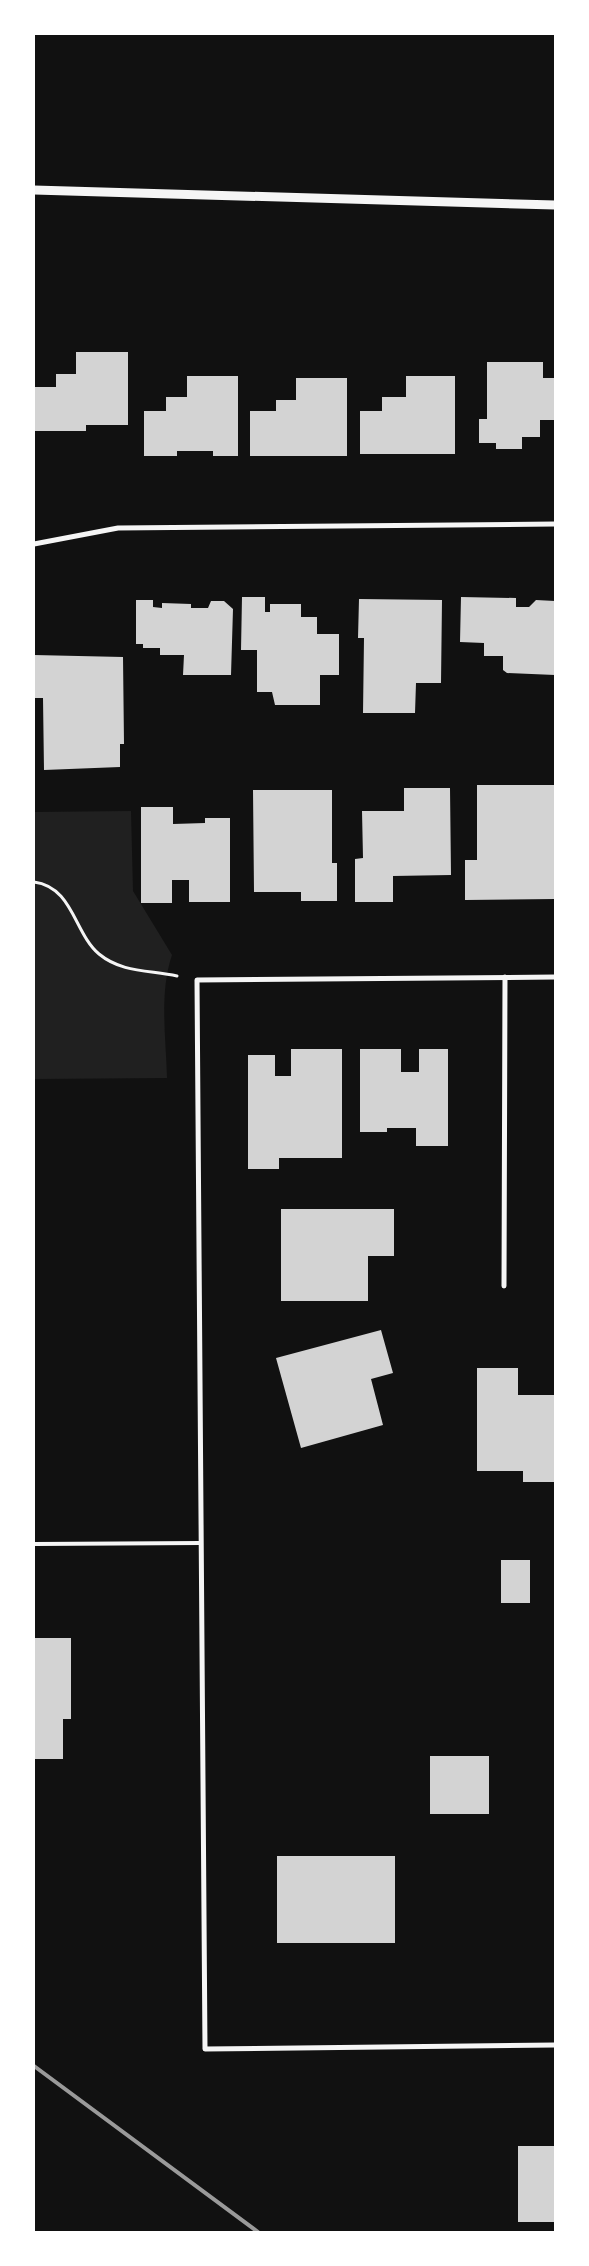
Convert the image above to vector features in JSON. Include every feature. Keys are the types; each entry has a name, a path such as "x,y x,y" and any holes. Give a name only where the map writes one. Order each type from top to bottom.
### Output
{"street":[{"path":"34,190 555,204"},
{"path":"34,544 118,528 555,524"},
{"path":"504,1286 505,977"},
{"path":"555,977 197,980 205,2049 555,2046"}],"lane":[{"path":"34,1544 201,1543"}],"path":[{"path":"34,882 56,891 67,902 82,932 99,954 113,963 128,970 163,973 197,980"}],"shaded area":[{"path":"131,811 133,891 172,955 164,1000 167,1078 34,1079 34,812"}],"building":[{"path":"76,352 128,352 128,425 86,425 86,431 34,431 34,387 56,387 56,374 76,374"},
{"path":"487,362 543,362 543,378 555,378 555,420 540,420 540,437 522,437 522,449 496,449 496,443 479,443 479,419 487,419"},
{"path":"187,376 238,376 238,456 213,456 213,451 177,451 177,456 144,456 144,411 166,411 166,397 187,397"},
{"path":"406,376 455,376 455,454 360,454 360,411 382,411 382,397 406,397"},
{"path":"296,378 347,378 347,456 250,456 250,411 276,411 276,400 296,400"},
{"path":"242,597 265,597 265,612 270,612 270,604 301,604 301,617 317,617 317,634 339,634 339,675 320,675 320,705 275,705 272,692 257,692 257,650 241,650"},
{"path":"461,597 516,598 516,607 529,607 536,600 555,601 555,675 507,673 503,670 503,656 484,656 484,643 460,642"},
{"path":"359,599 442,600 441,683 416,683 415,713 363,713 364,638 358,638"},
{"path":"136,600 153,600 153,607 162,608 162,603 191,604 191,608 208,608 211,601 224,601 233,609 231,675 183,675 184,655 160,655 160,648 143,648 143,644 136,644"},
{"path":"34,655 123,657 124,744 120,744 120,767 44,770 43,698 34,698"},
{"path":"477,785 555,785 555,899 465,900 465,860 477,860"},
{"path":"404,788 450,788 451,875 393,876 393,902 355,902 355,859 363,858 362,811 404,811"},
{"path":"253,790 332,790 332,863 337,863 337,901 301,901 301,892 254,892"},
{"path":"141,807 173,807 173,824 205,823 205,818 230,818 230,902 189,902 189,880 172,880 172,903 141,903"},
{"path":"291,1049 342,1049 342,1158 279,1158 279,1169 248,1169 248,1055 275,1055 275,1076 291,1076"},
{"path":"360,1049 401,1049 401,1072 419,1072 419,1049 448,1049 448,1146 416,1146 416,1128 387,1128 387,1132 360,1132"},
{"path":"281,1209 394,1209 394,1256 368,1256 368,1301 281,1301"},
{"path":"381,1330 393,1373 371,1379 383,1425 301,1448 276,1358"},
{"path":"477,1368 518,1368 518,1395 555,1395 555,1482 523,1482 523,1471 477,1471"},
{"path":"501,1560 530,1560 530,1603 501,1603"},
{"path":"34,1638 71,1638 71,1719 63,1719 63,1759 34,1759"},
{"path":"430,1756 489,1756 489,1814 430,1814"},
{"path":"277,1856 395,1856 395,1943 277,1943"},
{"path":"518,2146 555,2146 555,2222 518,2222"}],"railway":[{"path":"34,2066 258,2232"}]}
